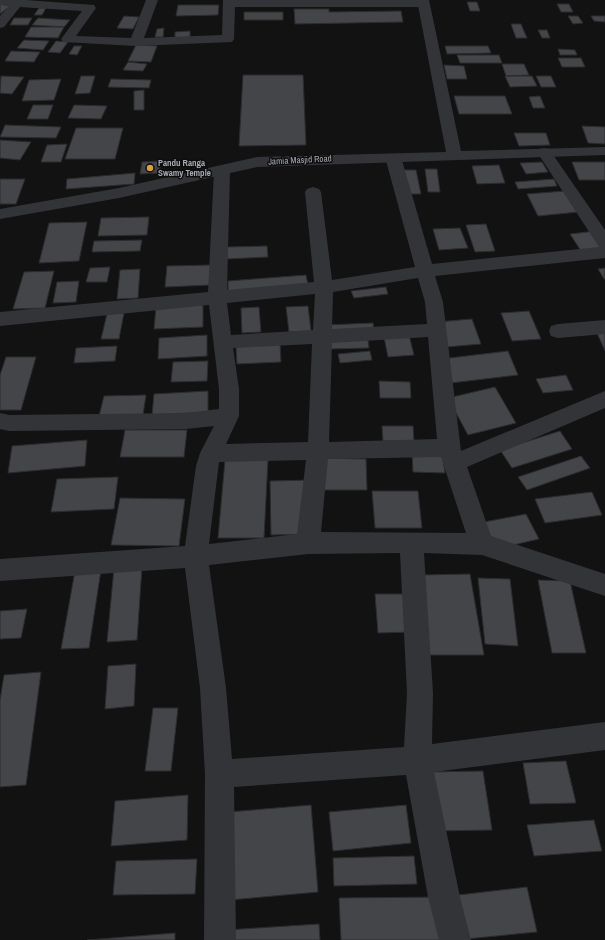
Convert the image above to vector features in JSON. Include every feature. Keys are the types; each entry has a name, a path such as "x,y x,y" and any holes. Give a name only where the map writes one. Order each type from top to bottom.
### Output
{"street":[{"path":"136,42 152,0"},
{"path":"93,4 68,39 136,42 228,39 229,1 423,2 454,155"},
{"path":"0,2 93,4"},
{"path":"0,24 18,2"},
{"name":"Jamia Masjid Road","path":"0,214 119,193 257,162 605,150"},
{"path":"544,152 599,222 605,243"},
{"path":"393,157 434,302 452,455 482,544"},
{"path":"220,940 219,774 213,688 196,556 207,466 210,453 229,416 229,389 216,298 221,232 222,171"},
{"path":"308,543 318,451 324,287 313,192"},
{"path":"0,319 324,287 426,271 605,252"},
{"path":"558,331 605,326"},
{"path":"223,342 437,330"},
{"path":"210,453 318,451 452,455 605,400"},
{"path":"0,421 9,423 186,421 229,416"},
{"path":"411,542 420,693 417,760 444,898 456,940"},
{"path":"0,570 196,556 308,543 411,542 482,544 605,585"},
{"path":"219,774 417,760 605,736"}],"building":[{"path":"467,2 477,2 480,11 470,11"},
{"path":"0,4 10,6 0,14"},
{"path":"557,4 569,4 573,12 561,12"},
{"path":"178,5 219,5 218,15 176,16"},
{"path":"39,8 46,8 42,15 34,15"},
{"path":"294,9 329,9 329,12 401,11 403,22 295,24"},
{"path":"244,12 283,12 283,20 244,20"},
{"path":"124,16 139,17 133,29 117,28"},
{"path":"568,16 578,16 583,23 573,24"},
{"path":"591,16 605,16 605,22 594,21"},
{"path":"14,18 32,18 28,25 10,25"},
{"path":"38,18 70,20 64,27 32,25"},
{"path":"511,24 521,24 527,38 516,38"},
{"path":"31,27 64,27 58,38 25,37"},
{"path":"164,28 163,37 155,37 157,29"},
{"path":"538,30 547,30 550,38 542,38"},
{"path":"190,31 190,40 175,40 175,32"},
{"path":"24,40 49,41 43,50 17,48"},
{"path":"56,41 68,42 60,53 48,52"},
{"path":"136,45 157,46 151,62 128,61"},
{"path":"74,46 82,46 77,55 69,54"},
{"path":"445,46 488,46 491,53 447,54"},
{"path":"558,49 575,50 577,55 560,55"},
{"path":"11,51 40,52 34,62 5,61"},
{"path":"457,55 499,55 502,63 460,63"},
{"path":"558,58 581,58 585,67 562,67"},
{"path":"128,62 147,64 143,71 123,70"},
{"path":"502,64 524,64 529,75 506,76"},
{"path":"444,65 464,66 467,79 447,79"},
{"path":"243,75 303,75 306,145 239,146"},
{"path":"1,76 24,77 12,94 0,93"},
{"path":"81,76 95,76 90,93 75,94"},
{"path":"505,76 532,76 537,86 510,87"},
{"path":"536,76 551,76 556,87 541,87"},
{"path":"61,79 54,100 22,101 29,80"},
{"path":"111,79 151,80 149,88 108,87"},
{"path":"144,90 144,110 134,110 134,91"},
{"path":"454,96 505,96 512,114 459,114"},
{"path":"540,96 545,108 533,108 529,97"},
{"path":"33,105 53,105 48,119 27,119"},
{"path":"74,105 107,106 101,119 68,118"},
{"path":"5,125 61,127 56,138 0,137"},
{"path":"582,126 605,127 605,144 588,143"},
{"path":"76,128 123,128 115,159 65,159"},
{"path":"514,133 546,133 550,145 519,146"},
{"path":"0,140 31,142 20,160 0,158"},
{"path":"67,144 61,162 41,162 47,145"},
{"path":"161,161 160,173 140,174 142,162"},
{"path":"542,162 548,172 526,174 520,163"},
{"path":"572,162 605,162 605,180 579,180"},
{"path":"499,165 505,183 477,184 472,166"},
{"path":"425,169 437,169 440,192 428,192"},
{"path":"401,170 416,170 421,194 406,194"},
{"path":"135,173 134,184 66,189 67,179"},
{"path":"0,179 25,179 16,204 0,204"},
{"path":"554,179 557,186 518,189 515,182"},
{"path":"565,191 578,212 538,216 527,194"},
{"path":"149,217 147,235 98,236 101,218"},
{"path":"87,222 79,261 39,263 49,223"},
{"path":"486,224 495,251 475,252 466,225"},
{"path":"460,228 468,248 439,250 433,229"},
{"path":"596,231 605,248 581,251 570,234"},
{"path":"142,240 140,251 92,252 94,241"},
{"path":"267,246 268,257 227,259 227,247"},
{"path":"211,265 210,285 165,287 167,266"},
{"path":"110,267 107,282 86,282 90,268"},
{"path":"605,268 605,279 604,279 598,269"},
{"path":"140,269 138,298 117,299 120,270"},
{"path":"54,271 45,308 13,309 24,272"},
{"path":"306,275 308,285 228,291 228,281"},
{"path":"79,281 76,302 53,303 57,282"},
{"path":"386,287 388,294 354,298 351,291"},
{"path":"203,305 203,327 154,329 156,307"},
{"path":"308,306 311,331 289,332 286,307"},
{"path":"259,307 261,332 242,333 241,308"},
{"path":"529,311 541,339 512,341 501,313"},
{"path":"124,313 119,339 101,339 107,314"},
{"path":"472,319 481,344 446,347 437,322"},
{"path":"373,323 374,330 327,332 326,325"},
{"path":"597,333 605,333 605,351"},
{"path":"207,335 207,356 158,359 159,338"},
{"path":"409,335 414,355 388,357 384,337"},
{"path":"368,340 369,348 330,349 330,341"},
{"path":"280,344 281,362 237,364 236,347"},
{"path":"117,346 115,361 74,363 76,348"},
{"path":"370,351 372,360 340,363 338,354"},
{"path":"508,351 518,375 451,383 441,359"},
{"path":"6,357 36,357 21,410 0,410 0,375"},
{"path":"208,361 207,381 171,382 173,362"},
{"path":"566,375 573,390 543,393 536,379"},
{"path":"379,381 410,382 411,398 380,398"},
{"path":"495,387 516,423 468,435 448,398"},
{"path":"208,391 208,412 152,415 154,394"},
{"path":"146,395 143,415 99,416 104,396"},
{"path":"382,426 413,426 414,441 383,441"},
{"path":"125,430 187,430 184,457 120,457"},
{"path":"560,431 572,449 512,468 500,450"},
{"path":"87,440 85,466 8,473 12,446"},
{"path":"412,452 442,452 445,473 413,472"},
{"path":"581,456 590,468 527,490 518,477"},
{"path":"319,458 366,459 367,490 319,490"},
{"path":"225,460 268,460 264,538 218,538"},
{"path":"118,477 114,509 51,512 57,479"},
{"path":"314,480 317,534 271,535 270,481"},
{"path":"372,491 418,491 422,528 375,528"},
{"path":"592,492 602,515 545,523 535,499"},
{"path":"120,498 185,499 179,546 111,545"},
{"path":"526,514 539,539 496,549 484,522"},
{"path":"142,567 137,640 107,642 114,568"},
{"path":"101,570 89,648 61,649 75,571"},
{"path":"470,574 484,655 429,655 420,575"},
{"path":"478,578 510,579 518,646 485,644"},
{"path":"538,580 570,581 586,653 552,653"},
{"path":"375,594 405,594 410,632 378,633"},
{"path":"27,609 21,638 0,639 0,611"},
{"path":"136,664 134,706 105,709 108,666"},
{"path":"41,672 26,785 0,787 0,700 4,675"},
{"path":"153,708 178,708 171,771 145,771"},
{"path":"566,761 576,803 530,804 523,763"},
{"path":"483,771 492,830 434,831 428,772"},
{"path":"188,795 187,840 111,846 115,801"},
{"path":"311,805 318,892 230,900 229,812"},
{"path":"406,805 411,843 333,851 329,812"},
{"path":"594,820 602,851 534,856 527,825"},
{"path":"414,856 417,884 334,886 333,858"},
{"path":"197,859 195,894 113,895 116,861"},
{"path":"527,887 537,932 466,939 458,895"},
{"path":"440,897 445,940 341,940 339,898"},
{"path":"319,924 320,940 226,940 226,930"},
{"path":"175,933 175,940 87,940"}],"place":[{"name":"Pandu Ranga Swamy Temple","path":"150,168"}]}
